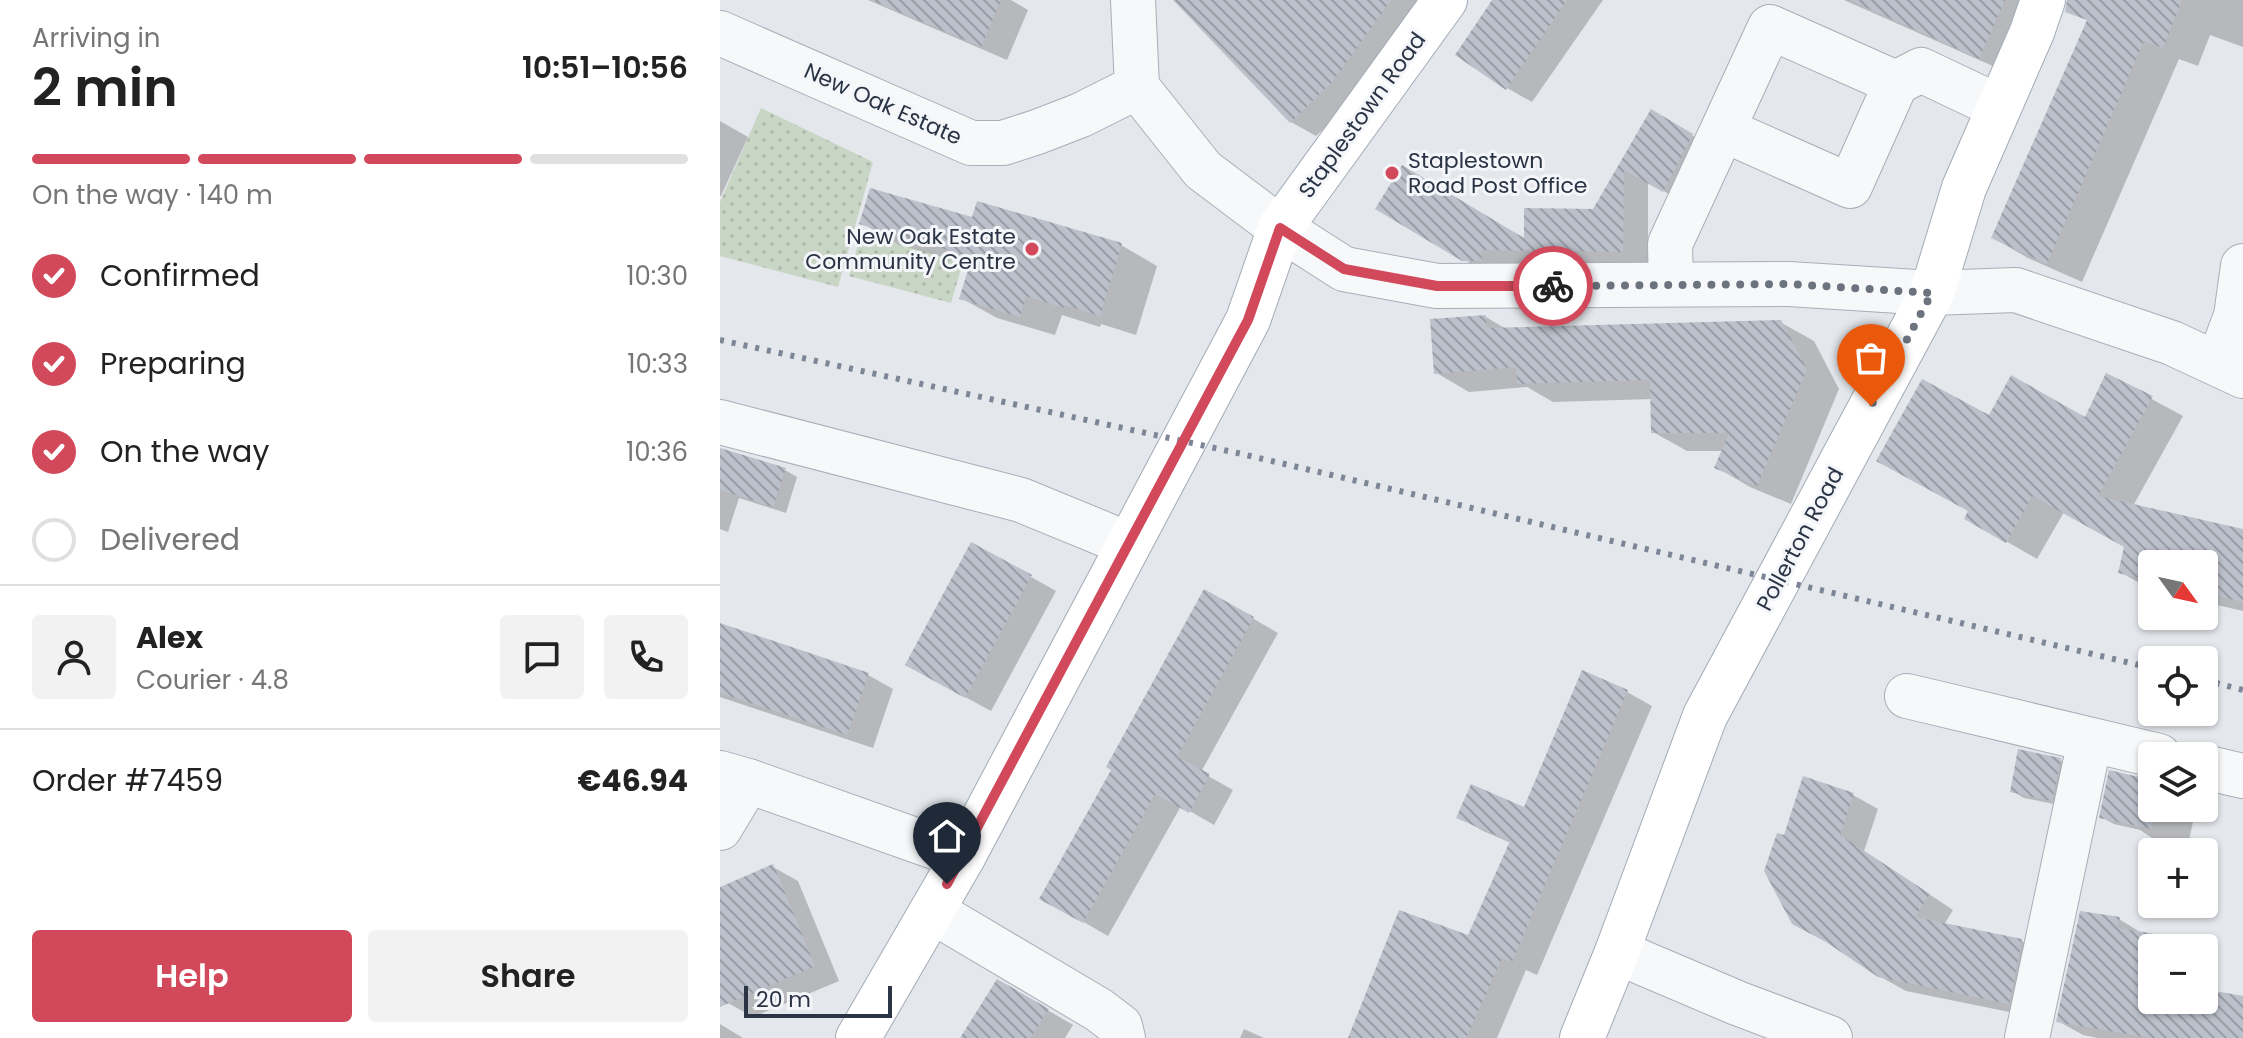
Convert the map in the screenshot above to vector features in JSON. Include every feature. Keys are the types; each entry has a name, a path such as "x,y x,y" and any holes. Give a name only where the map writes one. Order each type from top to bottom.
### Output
{"main road":[{"name":"Staplestown Road","path":"858,1038 963,857 1248,320 1280,228 1445,0"},
{"name":"Pollerton Road","path":"1582,1038 1705,716 1932,293 1964,188 2043,0"}],"street":[{"path":"1133,0 1137,87 1203,170 1280,228 1344,269 1437,286 1789,284 1932,293 2016,290 2172,343 2230,370 2243,266"},
{"path":"1671,284 1670,244 1770,27 1896,83"},
{"name":"New Oak Estate","path":"720,33 971,143 1003,143 1037,132 1081,115 1137,87"},
{"path":"1724,130 1850,186 1896,83 1921,70 1999,107"},
{"path":"720,422 1021,500 1128,544"},
{"path":"1907,696 2138,751"},
{"path":"2027,1038 2090,740"},
{"path":"2218,770 2243,776"},
{"path":"720,828 734,777 963,857"},
{"path":"932,911 1099,1010 1120,1026 1123,1038"},
{"path":"1617,952 1830,1038"}],"green space":[{"path":"761,108 873,162 838,287 720,256 720,202"},
{"path":"861,234 963,262 951,303 849,276"}],"building":[{"path":"871,0 1001,0 981,47"},
{"path":"1173,0 1391,0 1333,81 1290,123"},
{"path":"1492,0 1567,0 1506,90 1455,55"},
{"path":"1850,0 2005,0 1979,59"},
{"path":"2067,0 2182,0 2163,48 2144,41 2047,264 1991,238 2087,20 2065,12"},
{"path":"1651,109 1693,134 1663,192 1624,170 1623,252 1481,250 1482,261 1462,261 1375,209 1402,165 1524,238 1524,208 1593,209"},
{"name":"New Oak Estate Community Centre","path":"870,188 972,217 977,201 1122,243 1100,316 1026,296 1020,317 959,299 972,257 859,224"},
{"path":"1486,315 1487,328 1781,320 1807,369 1757,486 1714,468 1729,433 1651,433 1650,380 1517,384 1516,367 1434,374 1430,319"},
{"path":"2106,373 2153,396 2098,496 2243,529 2243,602 2218,596 2218,550 2138,550 2138,578 2118,573 2124,547 2032,496 2006,543 1964,519 1968,511 1876,461 1922,379 1989,415 2011,375 2085,417"},
{"path":"720,448 786,468 773,507 720,490"},
{"path":"971,542 1032,575 965,698 905,665"},
{"path":"1204,589 1254,617 1177,757 1210,774 1189,813 1155,794 1083,923 1039,899 1111,770 1106,767"},
{"path":"720,623 869,673 847,735 720,693"},
{"path":"1582,670 1628,690 1512,962 1502,958 1466,1038 1348,1038 1399,910 1468,935 1510,841 1456,818 1471,784 1524,807"},
{"path":"2018,749 2061,758 2052,801 2010,792"},
{"path":"2109,770 2138,777 2138,822 2152,822 2152,829 2099,818"},
{"path":"1803,776 1854,793 1840,835 1930,894 1915,917 2022,939 2009,1004 1878,977 1826,942 1792,924 1764,871 1777,833 1784,835"},
{"path":"773,864 815,966 720,1007 720,887"},
{"path":"2080,911 2120,917 2118,928 2155,934 2138,934 2138,1014 2218,1014 2218,992 2243,996 2243,1038 2150,1038 2056,1022"},
{"path":"997,979 1049,1009 1030,1038 960,1038"}],"railway":[{"path":"720,340 1242,454 2138,665"},
{"path":"2218,684 2243,690"}],"way so far":[{"path":"1553,286 1789,284 1932,293 1871,406"}],"place":[{"name":"Staplestown Road Post Office","path":"1392,173"},
{"name":"New Oak Estate Community Centre","path":"1032,249"}],"route":[{"path":"947,884 1248,320 1280,228 1344,269 1437,286 1553,286"}]}
